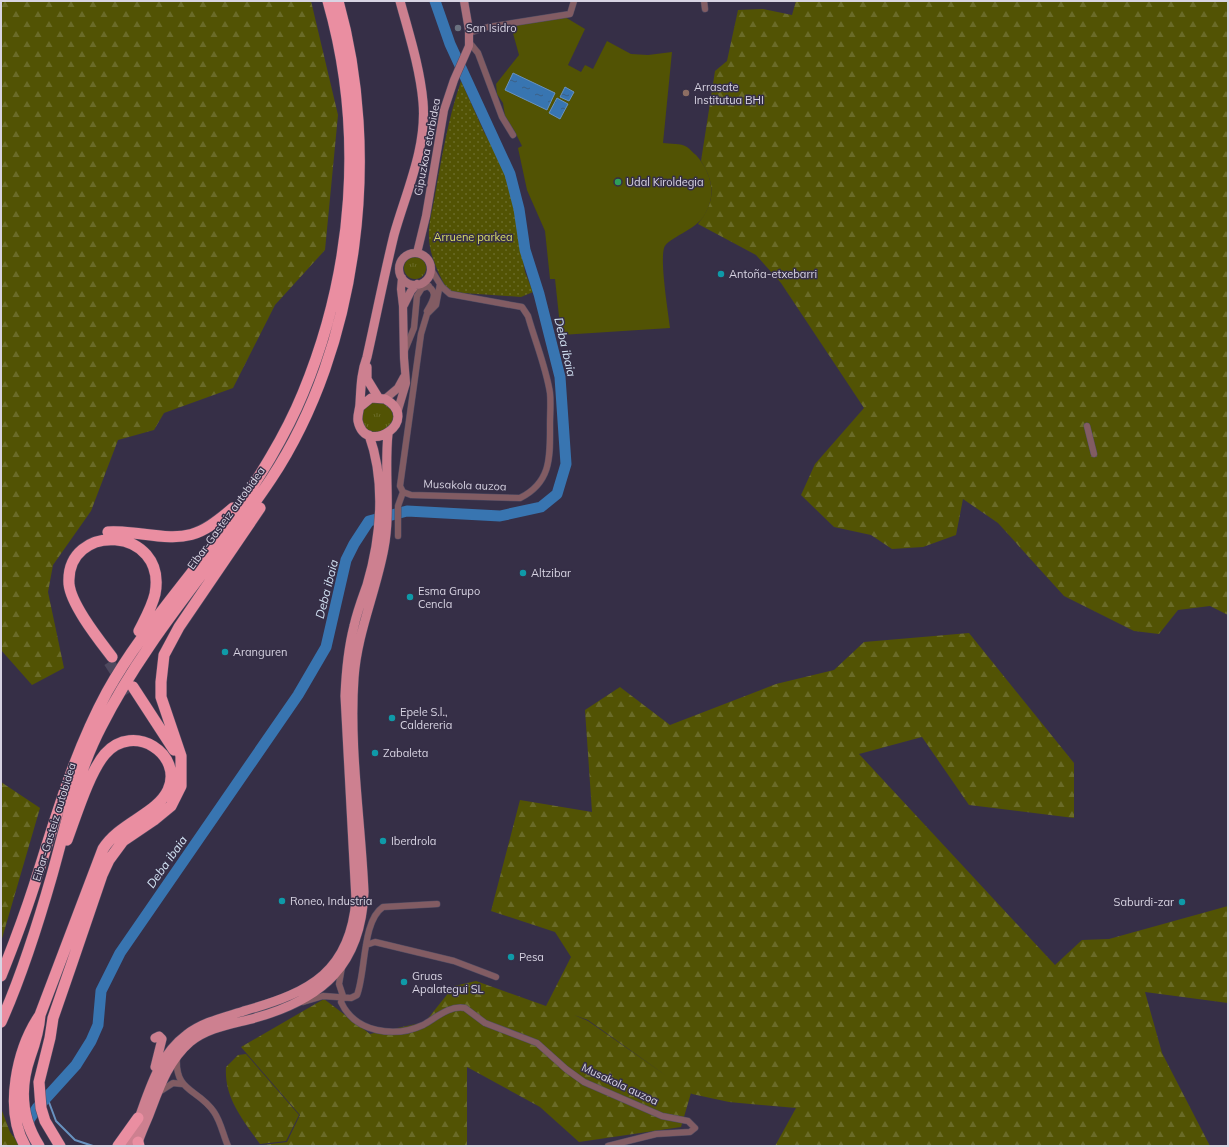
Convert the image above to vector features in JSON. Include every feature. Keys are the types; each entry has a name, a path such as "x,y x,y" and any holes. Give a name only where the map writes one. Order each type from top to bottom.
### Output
{"highway":[{"name":"Eibar-Gasteiz autobidea","path":"1,976 24,916 57,811 76,758 90,725 124,662 231,519 286,430 303,394 327,326 339,277 346,233 350,191 350,140 347,97 340,52 328,1"},
{"name":"Eibar-Gasteiz autobidea","path":"1,1022 22,967 52,876 66,821 86,761 116,698 159,630 241,523 273,475 312,401 338,325 356,233 359,192 360,141 357,95 350,48 338,1"},
{"path":"26,1146 18,1133 15,1120 22,1089 32,1069 38,1047 53,1018 102,875 109,860 123,841 154,820 171,806 181,786 182,769 180,751 161,697 160,682 164,655 179,627 236,545 274,485 304,426 312,401"},
{"path":"107,692 122,657 148,614 155,594 156,579 153,566 146,555 137,547 119,539 106,539 86,548 73,564 69,585 76,606 111,660 74,614 66,598 63,579 67,561 71,554 87,539 109,532 126,532 174,538 187,536 213,526 243,500"},
{"path":"39,1146 26,1119 18,1071 27,1040 33,1025 40,1015 103,849 118,830 162,798 168,790 171,773 170,758 131,690 174,749 182,769"},
{"path":"52,876 88,786 105,754 115,745 125,741 144,741 159,750 165,758 171,773"},
{"path":"53,1018 50,1038 40,1074 39,1095 44,1121 56,1144"},
{"path":"22,1089 39,1133 56,1144"},
{"path":"118,1146 138,1118"}],"main road":[{"path":"388,434 375,437 369,435 363,431 358,422 361,371 367,357 389,257 414,168 423,120 423,102 417,64 400,1"},
{"path":"138,1145 156,1095 169,1067 177,1055 191,1041 204,1034 286,1006 322,986 342,967 354,947 359,930 364,899 353,717 354,676 362,629 380,567 388,434 396,425 397,414 393,404 382,398 367,379 367,357"},
{"path":"360,407 365,402 382,398"},
{"path":"369,435 377,465 383,503"},
{"path":"127,1146 163,1061 173,1047 186,1035 212,1021 270,1004 304,989 329,970 346,944 355,916 356,900 345,713 346,677 354,627 381,538"},
{"path":"145,1102 161,1045 161,1037 159,1036 155,1038"}],"street":[{"name":"Gipuzkoa etorbidea","path":"417,253 426,216 444,110 454,80 470,42 464,1"},
{"path":"469,33 488,27 570,14 574,1"},
{"path":"704,1 705,9"},
{"path":"470,42 478,53 502,117 514,134"},
{"path":"398,534 398,506 403,492 400,486 421,334 427,311 434,299 433,290 423,284 408,283 402,278 399,272 400,262 406,255 417,253 428,259 430,268 428,277 423,284 417,296 414,328 404,353"},
{"name":"Musakola auzoa","path":"403,492 411,495 520,498 532,491 542,480 547,468 550,446 550,394 528,316 522,307 452,295 440,284 430,268"},
{"path":"397,414 406,383 404,376 403,306 401,289 402,278"},
{"path":"403,306 411,291 423,284"},
{"path":"427,314 436,305 440,284"},
{"path":"382,398 398,388 404,376"},
{"path":"1088,426 1094,454"},
{"path":"286,1006 323,996 343,996 351,998 357,995 366,945 377,911 383,907 437,904"},
{"path":"366,945 375,942 437,956 496,977"},
{"name":"Musakola auzoa","path":"342,967 339,984 343,996 341,1002 344,1008 356,1020 371,1028 388,1032 419,1026 451,1009 465,1008 484,1022 537,1043 566,1069 584,1082 662,1116 688,1121 695,1128 690,1132 656,1134 608,1146"},
{"path":"177,1055 178,1074 182,1084 211,1107 219,1120 228,1146"},
{"path":"156,1095 160,1090 173,1083 182,1084"}],"green space":[{"path":"1,1 311,1 338,115 325,250 275,305 233,388 164,413 154,430 118,440 91,511 53,565 48,592 64,668 32,685 1,650"},
{"path":"796,1 1228,1 1228,615 1210,606 1178,610 1159,634 1134,631 1064,596 998,523 963,499 956,535 923,547 892,549 871,535 834,527 801,495 815,464 864,408 781,283 756,255 698,224 708,208 712,193 709,178 701,161 715,71 727,61 738,10 763,9 792,15"},
{"name":"Udal Kiroldegia","path":"565,17 585,29 568,65 581,72 585,65 593,69 607,41 631,54 648,55 672,52 663,143 685,146 696,155 709,176 711,183 711,199 709,206 701,220 671,240 664,248 663,264 670,328 561,335 555,279 550,279 545,231 527,190 518,148 522,146 505,116 503,103 497,94 496,84 519,55 511,26"},
{"name":"Arruene parkea","path":"461,81 484,132 508,175 525,272 533,292 521,297 449,292 439,273 429,244 431,216 446,138 452,109"},
{"path":"415,257 423,260 426,268 423,276 415,279 407,276 404,268 407,260"},
{"path":"374,401 380,401 390,408 393,417 392,423 386,430 380,433 374,433 364,426 361,420 361,414 368,404"},
{"path":"969,633 1074,763 1074,818 969,805 922,737 859,754 1055,965 1082,940 1109,939 1228,906 1228,1003 1145,992 1162,1053 1210,1146 775,1146 796,1108 729,1102 691,1093 681,1127 579,1142 540,1107 467,1067 467,1146 255,1146 287,1142 300,1115 241,1047 324,999 370,1034 425,1022 454,986 476,981 546,1006 571,957 555,932 491,911 520,800 592,812 585,710 620,687 670,725 776,684 834,670 864,642","holes":["574,1015 588,1020 668,1077 588,1021"]},
{"path":"1,782 40,808 1,942"},
{"path":"246,1054 299,1115 286,1141 260,1144 241,1117 231,1099 226,1078 226,1067 238,1055"},
{"path":"1,1108 10,1132 20,1146 1,1146"}],"water":[{"path":"513,73 555,93 547,110 505,90"},
{"path":"565,87 574,92 569,101 560,97"},
{"path":"557,98 568,104 560,119 549,113"}],"waterway":[{"name":"Deba ibaia","path":"27,1146 29,1120 37,1108 76,1065 91,1041 98,1025 101,991 120,953 298,695 326,647 346,560 354,544 369,521 407,511 500,516 541,507 557,494 566,464 560,377 539,294 525,250 519,209 510,174 450,44 435,1"},
{"path":"47,1097 56,1121 75,1140 93,1146"}],"tunnel":[{"path":"109,662 129,693"}],"place":[{"name":"San Isidro","path":"458,28"},
{"name":"Arrasate Institutua BHI","path":"686,93"},
{"name":"Udal Kiroldegia","path":"618,182"},
{"name":"Antoña-etxebarri","path":"721,274"},
{"name":"Altzibar","path":"523,573"},
{"name":"Esma Grupo Cencla","path":"410,597"},
{"name":"Aranguren","path":"225,652"},
{"name":"Epele S.l., Caldereria","path":"392,718"},
{"name":"Zabaleta","path":"375,753"},
{"name":"Iberdrola","path":"383,841"},
{"name":"Roneo, Industria","path":"282,901"},
{"name":"Saburdi-zar","path":"1182,902"},
{"name":"Pesa","path":"511,957"},
{"name":"Gruas Apalategui SL","path":"404,982"}]}
